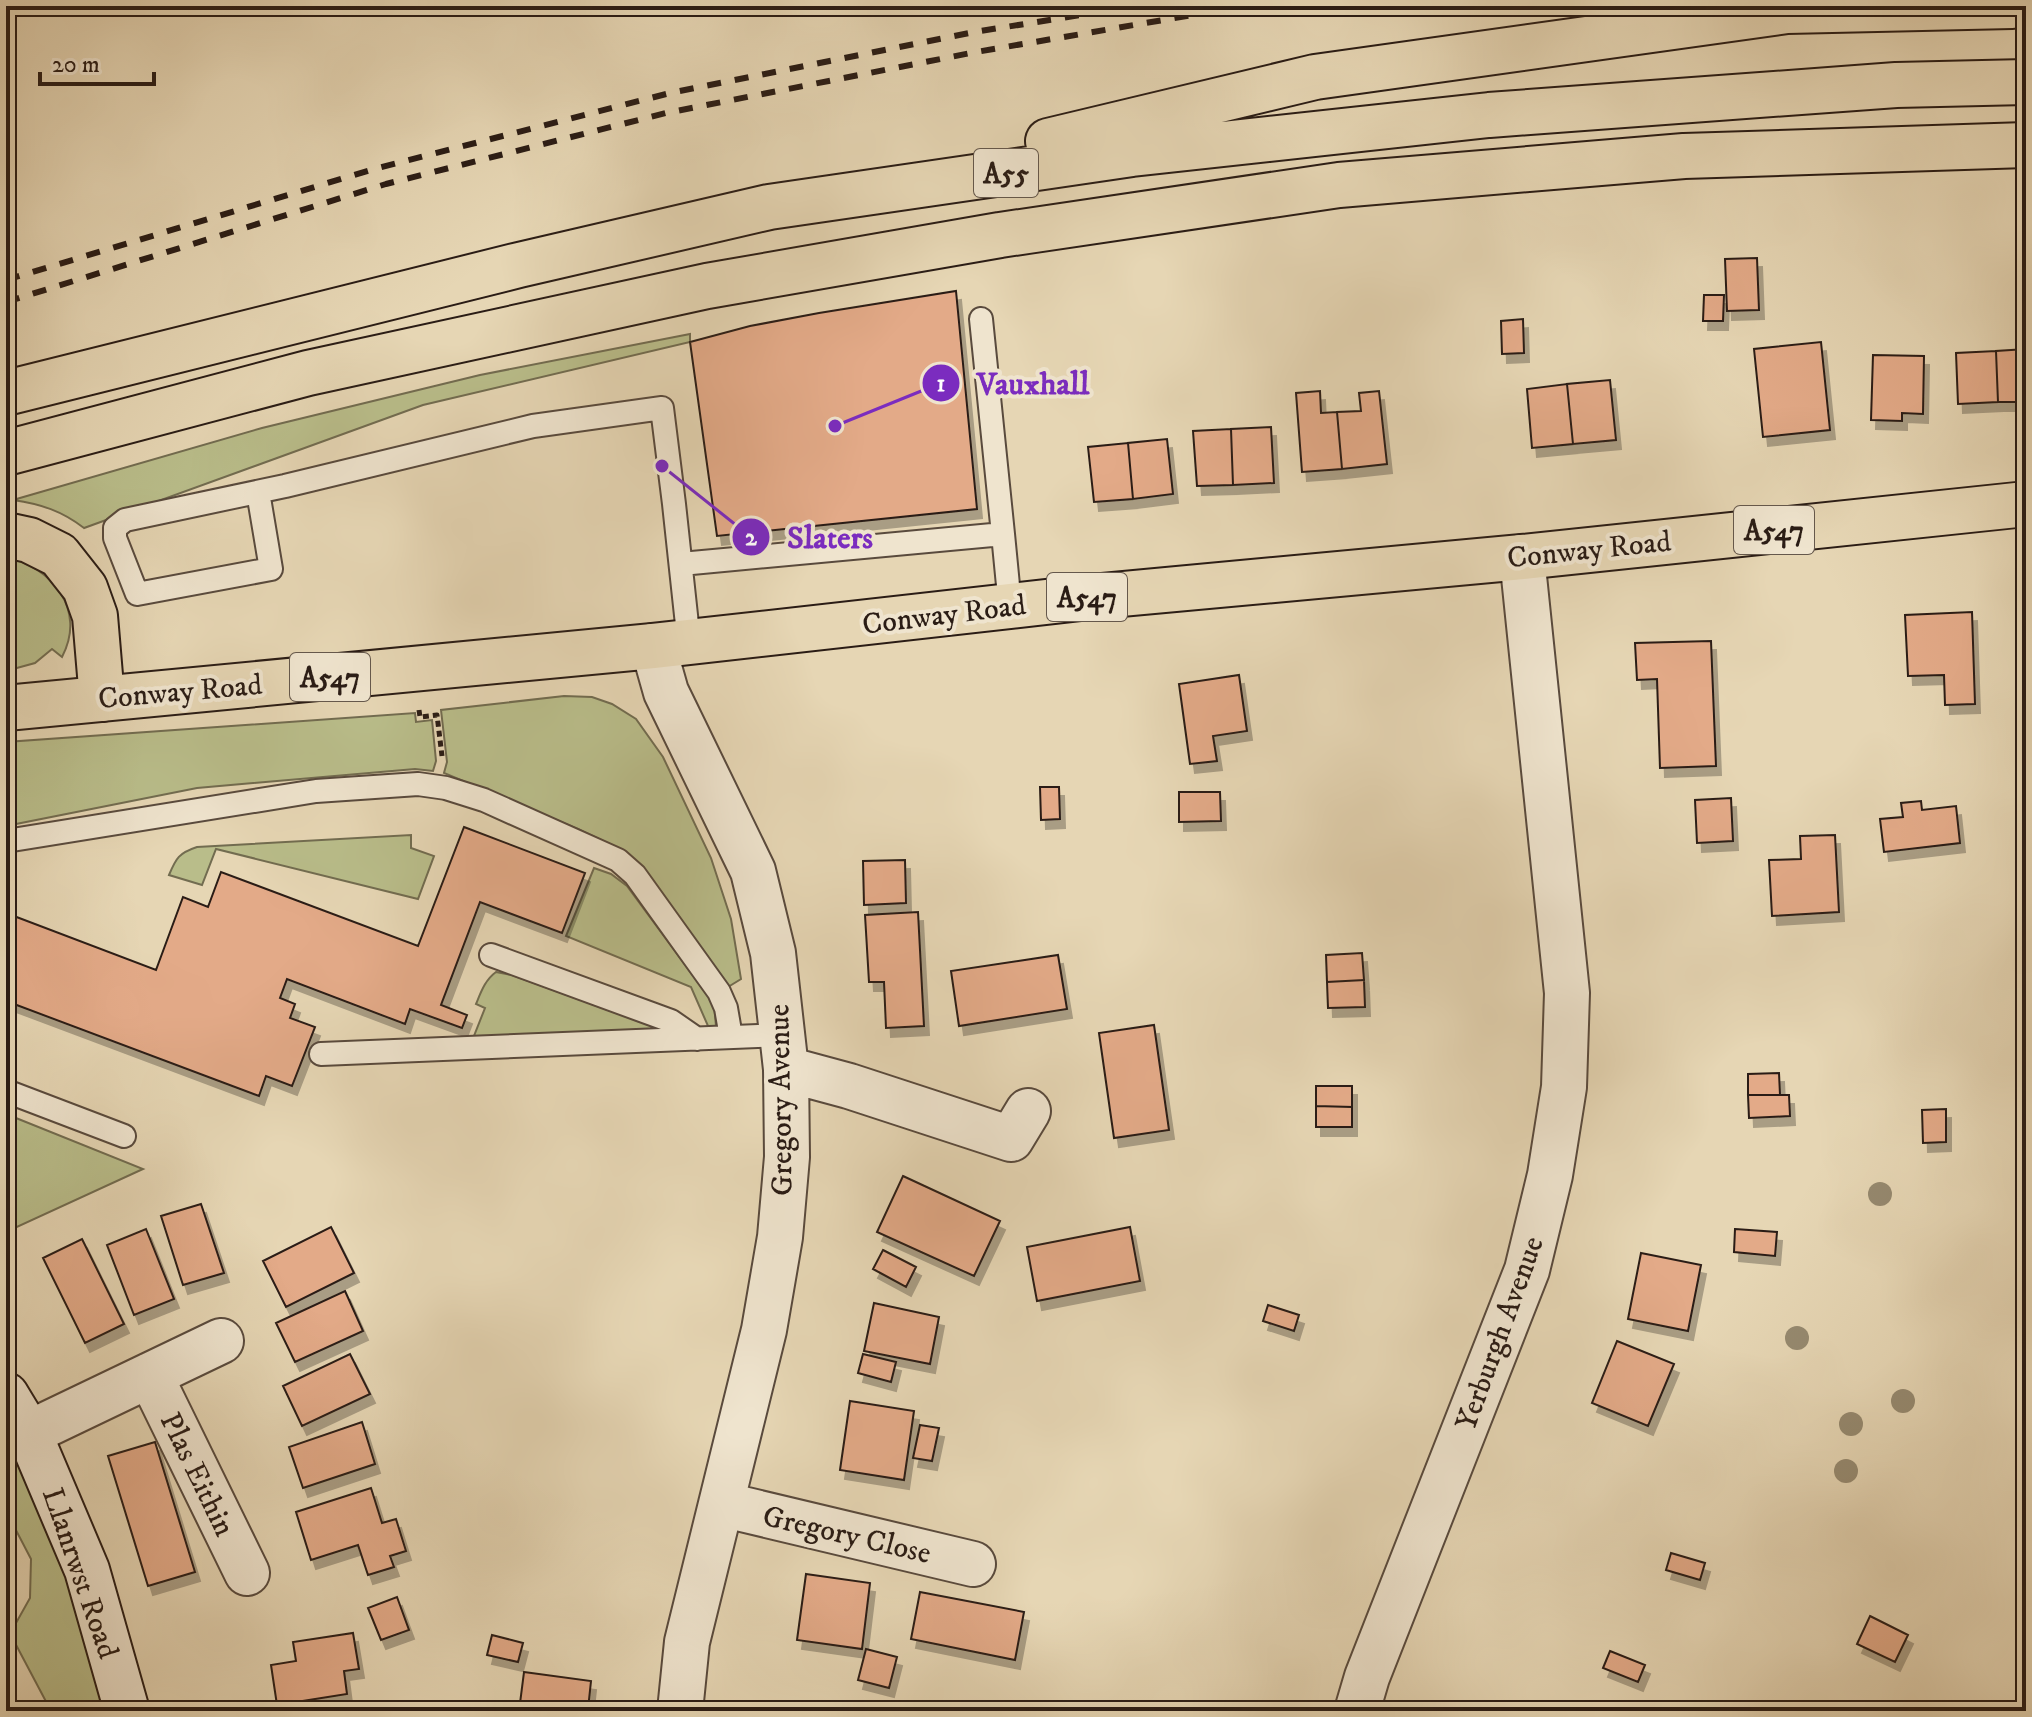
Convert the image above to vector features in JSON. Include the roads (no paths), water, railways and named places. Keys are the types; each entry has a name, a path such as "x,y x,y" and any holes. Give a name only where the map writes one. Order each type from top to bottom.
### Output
{"main road":[{"path":"769,207 1315,77 1787,11 2012,6"},
{"name":"A55","path":"6,393 519,265 769,207 1132,154 1489,115 1896,85 2026,82"},
{"name":"A55","path":"6,453 308,373 707,286 1000,235 1339,185 1684,156 2026,145"},
{"name":"Conway Road","path":"6,708 671,644 1105,595 1522,557 2026,504"},
{"path":"6,535 29,540 59,555 85,588 95,616 102,699"}],"street":[{"name":"Yerburgh Avenue","path":"1357,1711 1367,1677 1527,1270 1550,1175 1564,1087 1567,993 1522,557"},
{"name":"Gregory Avenue","path":"671,644 666,692 753,871 773,953 784,1052 787,1157 780,1237 764,1330 687,1642 680,1711"},
{"path":"784,1052 849,1086 1011,1139 1028,1111"},
{"name":"Plas Eithin","path":"29,1433 221,1341"},
{"name":"Plas Eithin","path":"150,1375 247,1573"},
{"name":"Llanrwst Road","path":"6,1395 29,1433 87,1570 127,1711"},
{"name":"Gregory Close","path":"721,1504 973,1564"}],"lane":[{"path":"981,319 1010,606"},
{"path":"258,492 271,569 137,594 115,538 115,528 125,520 258,492 533,426 662,408 681,564 671,644"},
{"path":"681,564 1003,534"},
{"path":"6,841 316,791 418,784 446,788 484,800 618,860 635,875 719,992 726,1008 731,1037"},
{"path":"491,955 671,1021 697,1039"},
{"path":"321,1054 731,1037 784,1052"},
{"path":"6,1091 124,1136"}],"railway":[{"path":"6,280 374,169 670,93 974,32 1138,6"},
{"path":"6,302 386,184 666,113 976,52 1245,6"}],"place":[{"name":"Vauxhall","path":"835,426"},
{"name":"Slaters","path":"662,466"}]}
